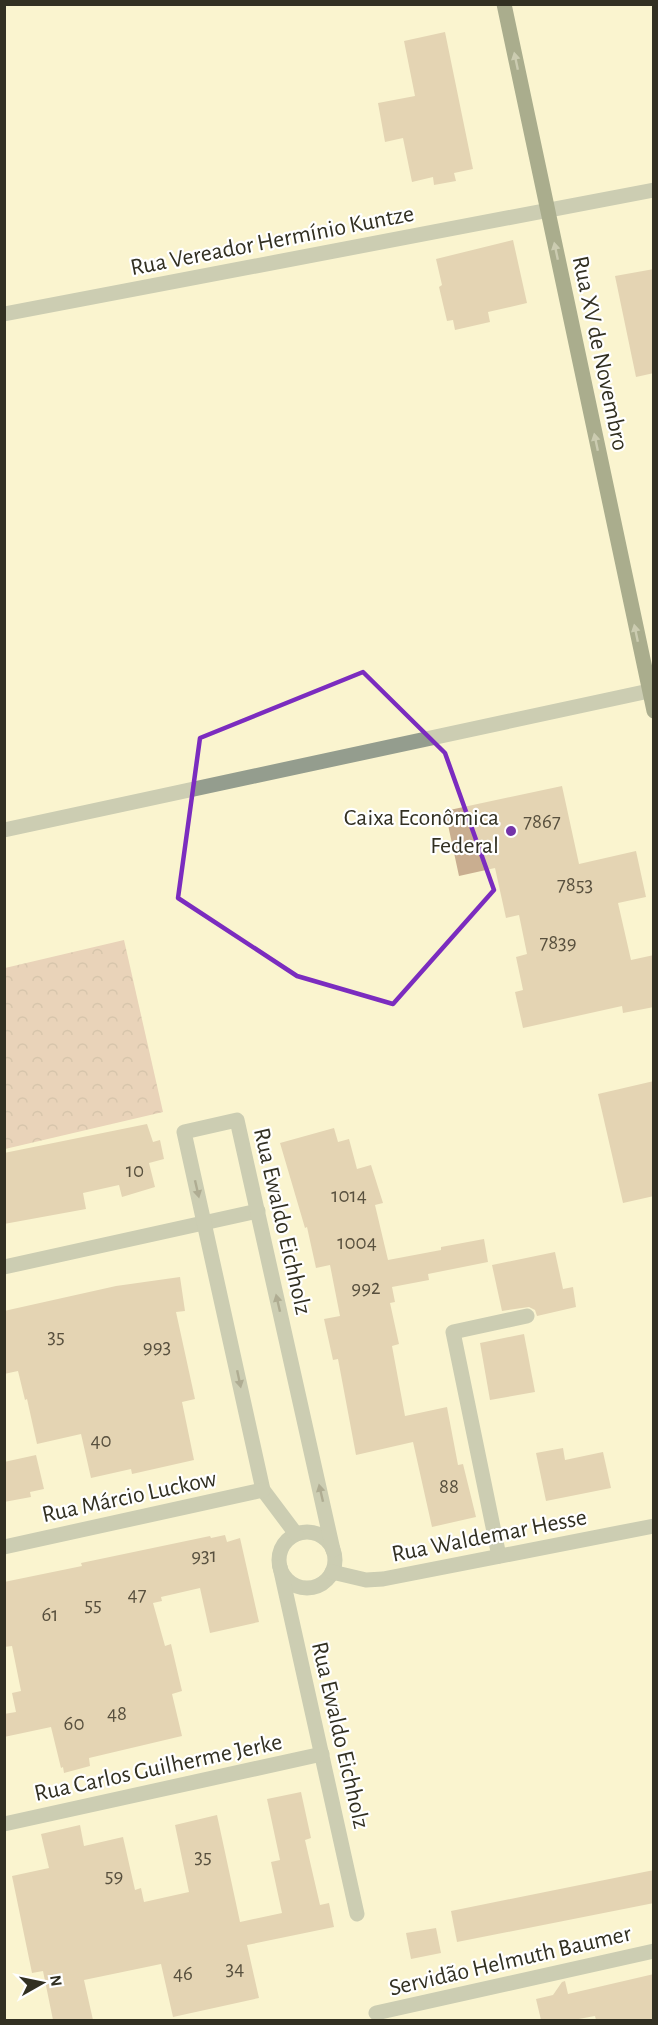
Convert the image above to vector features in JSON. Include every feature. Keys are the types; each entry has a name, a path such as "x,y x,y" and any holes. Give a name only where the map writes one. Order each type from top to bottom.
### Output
{"main road":[{"name":"Rua XV de Novembro","path":"504,4 648,664 649,691 654,711"}],"street":[{"name":"Rua Vereador Hermínio Kuntze","path":"4,314 654,190"},
{"path":"4,830 649,691"},
{"name":"Rua Ewaldo Eichholz","path":"296,1534 263,1490 184,1132 237,1120 333,1550"},
{"path":"4,1267 258,1211"},
{"path":"499,1556 453,1332 527,1316"},
{"name":"Rua Márcio Luckow","path":"4,1547 263,1490"},
{"name":"Rua Waldemar Hesse","path":"332,1572 366,1580 382,1579 654,1526"},
{"path":"314,1533 329,1542 333,1550 335,1557 332,1572 321,1585 304,1588 296,1586 283,1575 279,1557 282,1548 296,1534 314,1533"},
{"name":"Rua Ewaldo Eichholz","path":"280,1567 357,1914"},
{"name":"Rua Carlos Guilherme Jerke","path":"4,1824 322,1754"},
{"name":"Servidão Helmuth Baumer","path":"376,2013 654,1951"}],"highlighted area":[{"path":"363,672 445,753 494,890 393,1004 297,976 178,898 200,738"}],"green space":[{"path":"124,940 163,1112 5,1149 5,968"}],"building":[{"path":"445,32 473,169 454,173 456,181 434,185 433,177 412,182 403,138 385,142 378,103 415,96 404,41"},
{"path":"513,240 527,303 488,312 490,322 455,330 453,320 447,321 439,287 442,285 436,259"},
{"path":"654,269 654,373 636,377 615,276"},
{"path":"562,786 579,864 636,851 646,897 618,903 631,960 654,955 654,1007 623,1013 622,1006 523,1028 515,992 523,990 516,957 527,954 519,915 506,918 495,868 459,876 445,811"},
{"path":"654,1081 654,1196 623,1203 598,1094"},
{"path":"147,1124 153,1142 160,1140 164,1159 149,1163 155,1187 122,1197 119,1185 83,1193 86,1209 4,1224 4,1153"},
{"path":"334,1128 338,1142 349,1139 357,1169 371,1165 383,1203 375,1205 388,1260 484,1239 488,1262 428,1274 429,1280 392,1287 395,1302 390,1303 399,1344 392,1346 405,1416 447,1407 458,1465 463,1464 476,1517 432,1527 413,1442 356,1455 338,1359 333,1360 324,1319 340,1316 330,1265 316,1268 307,1227 305,1228 280,1143"},
{"path":"555,1252 563,1289 573,1287 576,1307 537,1316 535,1310 529,1307 502,1311 492,1265"},
{"path":"180,1277 185,1311 176,1312 195,1399 182,1402 194,1460 132,1474 131,1469 91,1478 81,1434 37,1444 18,1371 4,1374 4,1311 116,1286"},
{"path":"524,1334 535,1392 490,1400 480,1343"},
{"path":"563,1448 565,1460 603,1452 611,1488 546,1501 536,1453"},
{"path":"36,1455 44,1489 30,1492 31,1497 4,1502 4,1462"},
{"path":"225,1535 227,1542 240,1538 259,1622 210,1633 200,1588 161,1597 162,1601 153,1603 165,1646 171,1644 182,1691 172,1694 182,1736 89,1758 90,1766 64,1773 51,1727 4,1737 4,1714 16,1712 12,1693 21,1691 12,1646 4,1647 4,1582 82,1566 81,1563 210,1536 211,1538"},
{"path":"301,1792 311,1838 305,1840 320,1905 329,1903 334,1927 247,1945 259,1998 173,2017 161,1964 84,1980 93,2020 53,2020 43,1971 32,1973 12,1876 49,1868 41,1834 80,1825 84,1846 123,1837 135,1890 141,1888 144,1902 189,1892 175,1825 217,1815 240,1922 282,1913 271,1862 280,1860 267,1799"},
{"path":"654,1870 654,1903 457,1942 451,1911"},
{"path":"436,1928 441,1953 411,1959 406,1933"},
{"path":"654,1974 654,2020 596,2020 595,2016 573,2020 541,2020 536,1999 553,1995 562,1982 565,1981 568,1994"}],"place":[{"name":"Caixa Econômica Federal","path":"511,831"}]}
